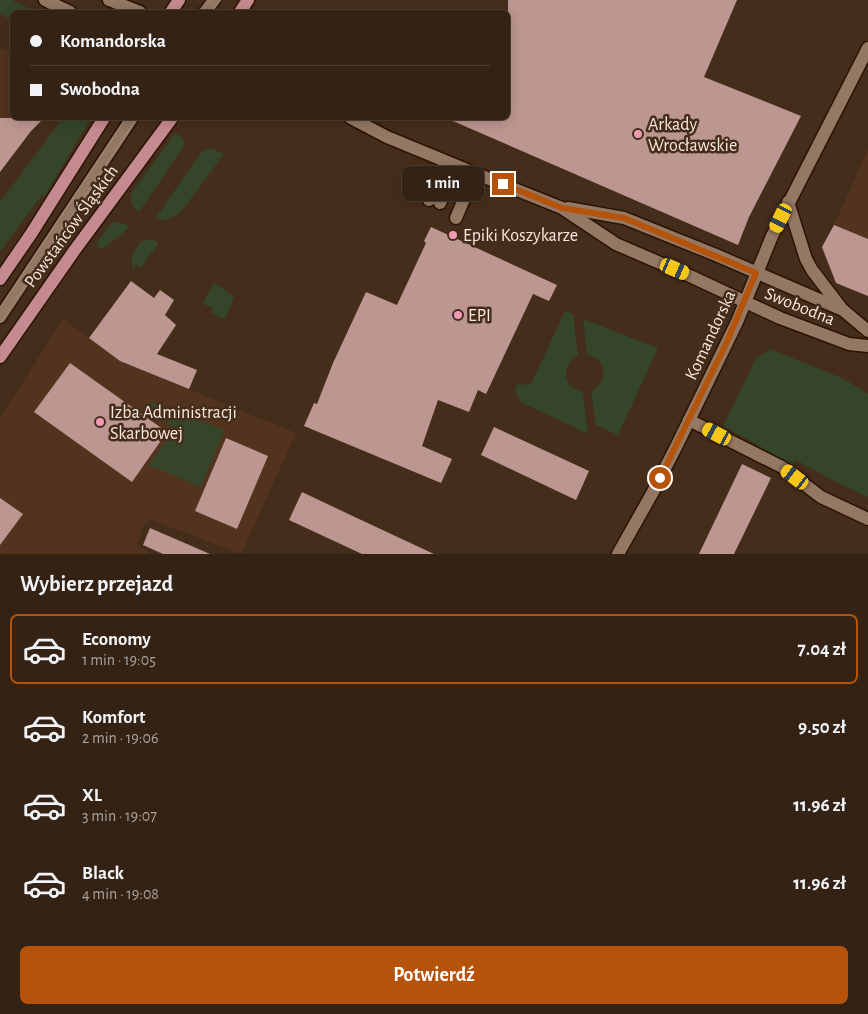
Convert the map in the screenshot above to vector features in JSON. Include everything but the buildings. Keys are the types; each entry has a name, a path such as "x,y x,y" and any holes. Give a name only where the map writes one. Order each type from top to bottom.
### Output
{"main road":[{"name":"Powstańców Śląskich","path":"0,279 31,234 103,120"},
{"name":"Powstańców Śląskich","path":"0,357 74,251 171,120"}],"street":[{"path":"45,0 66,10"},
{"path":"109,0 135,10"},
{"name":"Komandorska","path":"618,554 654,490 689,420 726,344 788,202 868,48"},
{"path":"0,317 131,120"},
{"name":"Swobodna","path":"355,120 387,137 562,208 616,244 745,302 812,331 849,344 868,346"},
{"path":"434,201 451,164"},
{"path":"456,218 475,173"},
{"path":"788,202 812,270 843,310"},
{"name":"Swobodna","path":"562,208 624,218 843,310 868,331"},
{"path":"689,420 782,468 821,497 868,519"}],"shaded area":[{"path":"0,48 10,52 10,120 42,120 31,131 0,172"},
{"path":"868,149 868,296 834,282 833,275 821,248 834,225"},
{"path":"63,319 120,361 296,433 241,554 149,519 144,525 137,545 148,551 146,554 0,554 0,418"}],"green space":[{"path":"0,0 12,0 33,10 10,10 10,19 0,14"},
{"path":"62,120 90,120 44,197 41,196 0,252 0,202"},
{"path":"175,133 183,139 184,146 139,212 132,204 131,194"},
{"path":"211,148 224,154 181,212 167,220 155,219 202,151"},
{"path":"118,222 129,226 122,234 102,249 98,247 97,242 111,223"},
{"path":"152,239 159,243 140,268 137,265 133,270 131,256 141,241"},
{"path":"214,282 234,297 225,319 212,314 212,307 203,304"},
{"path":"565,311 573,314 578,355 568,365 566,373 571,387 583,392 588,434 521,402 515,392 516,385 531,384"},
{"path":"583,319 658,348 618,435 596,425 591,392 597,388 603,376 603,371 599,360 587,355"},
{"path":"770,349 844,379 868,394 868,497 796,460 793,465 723,426 756,358"},
{"path":"153,402 224,430 201,487 149,465 174,429 145,407"}],"tram line":[{"path":"202,10 210,0"},
{"path":"213,10 221,0"},
{"path":"0,308 125,120"},
{"path":"0,323 136,120"}],"place":[{"name":"Arkady Wrocławskie","path":"638,134"},
{"name":"Epiki Koszykarze","path":"453,235"},
{"name":"EPI","path":"458,315"},
{"name":"Izba Administracji Skarbowej","path":"100,422"}],"route":[{"path":"503,184 562,208 624,218 756,273 741,312 660,478"}]}
